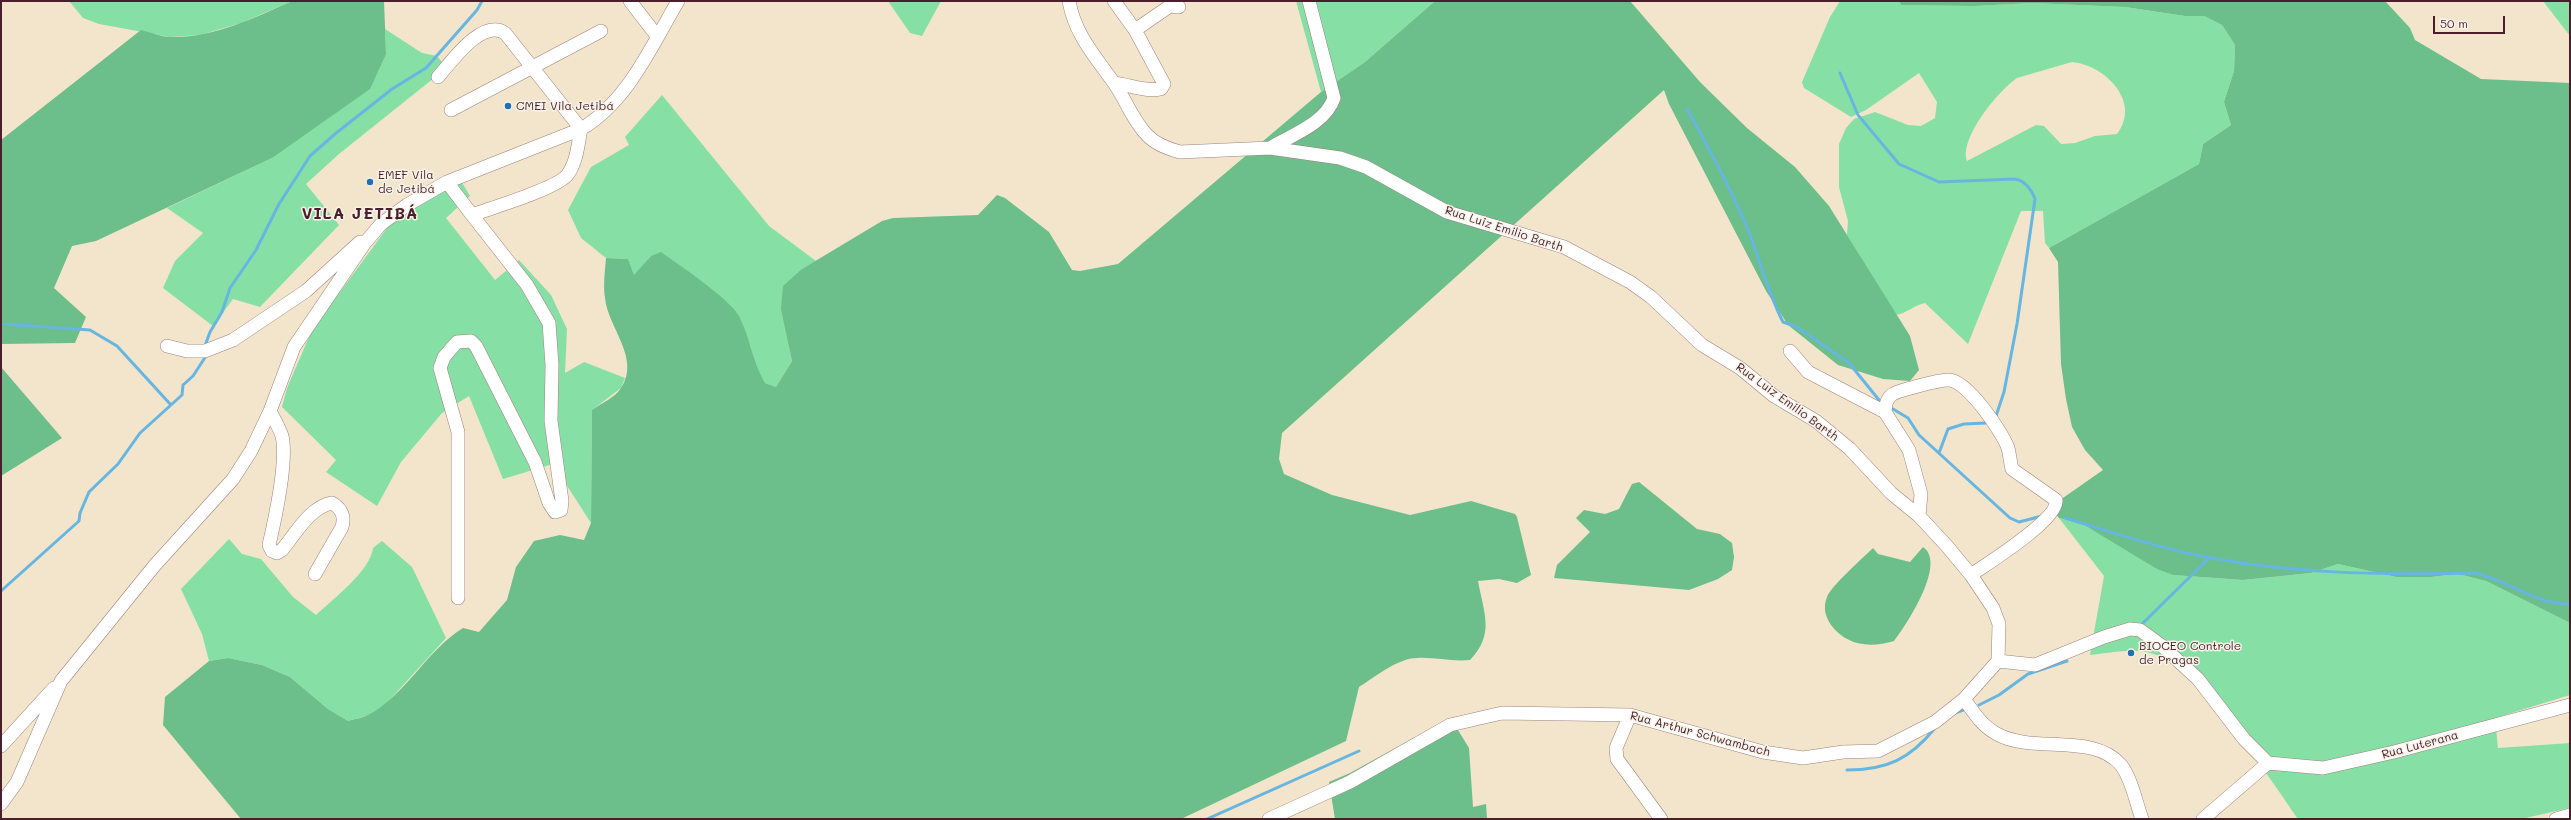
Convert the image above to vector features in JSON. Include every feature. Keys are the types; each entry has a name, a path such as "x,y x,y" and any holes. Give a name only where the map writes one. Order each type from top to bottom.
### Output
{"street":[{"path":"630,1 657,36"},
{"path":"167,346 187,351 205,351 233,340 306,291 381,224 407,205 447,182 581,129 597,120 619,97 678,1"},
{"name":"Rua Luiz Emilio Barth","path":"1069,1 1080,36 1114,83 1148,136 1166,148 1180,152 1270,148 1340,158 1366,167 1447,212 1564,247 1630,282 1651,297 1702,345 1740,368 1774,396 1816,421 1850,449 1891,493 1919,516"},
{"path":"1114,1 1135,30 1164,84 1161,88 1148,90 1133,85 1114,83"},
{"path":"1270,148 1322,117 1331,108 1334,98 1309,1"},
{"path":"1135,30 1170,6 1179,7"},
{"path":"438,77 473,39 492,28 505,33 531,68 581,129"},
{"path":"451,110 601,30"},
{"path":"472,215 559,182 567,175 573,165 581,129"},
{"path":"447,182 527,285 549,323 552,365 551,421 562,501 561,510 555,512 549,503 535,462 476,346 471,341 457,342 444,358 440,368 458,432 458,598"},
{"path":"1,746 60,681 155,565 233,479 251,451 270,412 294,347 364,244 381,224"},
{"path":"1790,352 1808,372 1885,412 1909,450 1922,494 1919,516 1971,575 1992,608 1999,624 1998,661 2035,665 2104,637 2130,629 2140,630 2152,638 2198,679 2244,739 2268,763 2203,819"},
{"path":"1885,412 1885,402 1892,393 1939,381 1950,380 1959,383 1976,398 2008,448 2012,469 2056,500 2054,510 2028,534 1971,575"},
{"path":"270,412 280,432 283,452 269,545 272,551 277,553 282,550 308,518 322,505 332,503 340,508 344,518 342,527 315,574"},
{"name":"Rua Arthur Schwambach","path":"1269,819 1350,782 1450,725 1474,718 1502,713 1630,715 1763,752 1803,758 1843,752 1878,751 1935,722 1964,699 1998,661"},
{"path":"1,804 17,782 60,681"},
{"path":"1964,699 1979,721 1997,735 2032,745 2051,744 2092,749 2109,756 2121,766 2142,819"},
{"name":"Rua Luterana","path":"2268,763 2323,768 2394,752 2570,704"},
{"path":"1630,715 1616,748 1617,758 1661,819"},
{"path":"2556,819 2570,814"}],"green space":[{"path":"69,1 292,1 241,23 200,35 170,37 99,24 83,18"},
{"path":"292,1 384,1 386,54 370,89 272,158 96,241 72,246 54,288 86,317 75,343 1,344 1,140 141,30 167,37 187,36 218,31"},
{"path":"888,1 941,1 922,36 910,33"},
{"path":"1296,1 1435,1 1365,62 1321,92"},
{"path":"1435,1 1630,1 1700,82 1747,128 1795,167 1829,206 1910,336 1919,370 1910,381 1883,379 1838,365 1788,325 1766,291 1669,104 1664,90 1282,433 1279,459 1284,474 1332,495 1410,515 1471,501 1515,514 1531,575 1517,583 1499,579 1478,581 1486,623 1483,641 1470,660 1430,658 1410,659 1402,661 1379,673 1359,687 1346,741 1181,819 241,819 163,725 165,697 209,661 228,658 262,665 290,677 328,709 348,721 366,716 394,696 438,648 463,628 479,632 507,600 516,567 534,541 560,535 584,540 591,523 592,410 619,391 626,377 627,366 626,354 607,309 604,283 606,258 628,259 634,275 651,256 661,252 704,283 727,302 740,318 757,367 765,383 776,387 792,361 781,309 783,286 802,269 882,221 893,218 978,215 997,195 1005,198 1049,232 1072,270 1080,271 1118,264 1321,92 1365,62"},
{"path":"1840,1 1899,1 1901,5 1974,6 2032,3 2125,7 2185,16 2204,16 2222,25 2235,45 2234,71 2224,102 2231,125 2203,144 2199,164 2049,248 2045,243 2043,211 2021,211 1968,344 1925,303 1896,315 1847,235 1848,221 1839,187 1839,144 1846,128 1854,119 1875,112 1908,125 1921,126 1935,118 1937,102 1919,73 1866,110 1851,117 1804,88 1802,82 1830,17","holes":["2072,62 2096,70 2107,78 2116,87 2122,98 2125,110 2124,122 2117,134 2095,136 2075,143 2061,144 2044,126 2036,125 1967,161 1966,151 1969,140 1982,115 2009,84 2017,78"]},
{"path":"1899,1 2385,1 2410,28 2415,40 2481,79 2570,83 2570,623 2486,581 2458,574 2431,577 2396,577 2338,564 2311,573 2243,580 2173,575 2157,569 2081,523 2059,518 2050,507 2103,470 2085,450 2072,427 2061,364 2058,262 2049,248 2199,164 2203,144 2231,125 2224,102 2234,71 2235,45 2222,25 2204,16 2185,16 2125,7 2032,3 1974,6 1901,5"},
{"path":"2543,1 2570,1 2570,36"},
{"path":"385,29 422,53 437,56 443,63 434,78 339,154 306,184 339,225 260,307 233,299 213,326 163,288 175,261 203,233 167,208 272,158 386,54"},
{"path":"662,95 769,226 816,261 802,269 788,340 792,361 776,387 765,383 754,366 750,345 651,256 634,276 628,259 606,258 581,238 568,210 591,167 629,145 625,137"},
{"path":"458,176 470,196 446,218 495,280 519,260 551,295 567,329 565,373 584,362 625,378 621,388 592,410 591,523 553,464 503,479 469,396 442,413 401,462 377,506 326,472 336,460 282,407 287,388 312,330 390,224"},
{"path":"1,367 62,438 1,476"},
{"path":"1639,482 1697,529 1720,534 1732,543 1734,557 1732,570 1718,579 1689,590 1554,578 1557,565 1590,532 1576,518 1584,510 1605,514 1619,509 1632,484"},
{"path":"2059,518 2081,523 2173,575 2243,580 2311,573 2338,564 2396,577 2431,577 2458,574 2486,581 2570,623 2570,695 2495,718 2498,748 2570,743 2570,808 2521,819 2298,819 2234,729 2194,683 2176,667 2159,656 2142,651 2124,651 2090,655 2104,576"},
{"path":"229,539 242,554 261,559 293,597 316,615 350,584 366,566 371,557 373,548 382,541 412,567 446,638 386,704 367,716 348,721 328,709 290,677 262,665 228,658 209,661 202,634 181,589"},
{"path":"1923,547 1929,555 1930,566 1928,579 1915,608 1894,641 1868,645 1860,644 1837,632 1827,618 1825,604 1827,597 1834,586 1848,572 1873,548 1878,554 1910,562"},
{"path":"1444,721 1453,722 1469,748 1473,807 1486,804 1487,819 1335,819 1329,782 1350,773"}],"waterway":[{"path":"206,343 210,332 222,312 230,288 256,250 279,204 310,156 335,134 392,89 426,68 477,10 482,1"},
{"path":"1840,73 1858,115 1899,164 1939,182 2018,180 2027,186 2035,199 2017,324 2004,392 1995,419"},
{"path":"1687,109 1719,168 1747,227 1772,299 1783,322 1797,327 1849,363 1879,400"},
{"path":"1,324 90,330 117,346 171,405"},
{"path":"1,591 79,521 80,513 89,492 118,464 140,433 182,395 183,385 193,376 206,356"},
{"path":"1893,409 1908,418 1919,435 2010,518 2019,522 2042,516"},
{"path":"1939,453 1948,429 1964,424 1986,423"},
{"path":"2065,518 2156,545 2223,560 2330,572 2402,574 2474,573 2486,576 2545,600 2570,604"},
{"path":"2141,625 2210,557"},
{"path":"1979,705 1999,695 2028,674 2067,661"},
{"path":"1955,713 1966,709"},
{"path":"1847,770 1874,768 1897,761 1916,748 1935,728"},
{"path":"1207,819 1359,751"}],"place":[{"name":"CMEI Vila Jetibá","path":"508,106"},
{"name":"EMEF Vila de Jetibá","path":"370,182"},
{"name":"BIOCEO Controle de Pragas","path":"2131,653"}],"district":[{"name":"VILA JETIBÁ","path":"360,214"}]}
